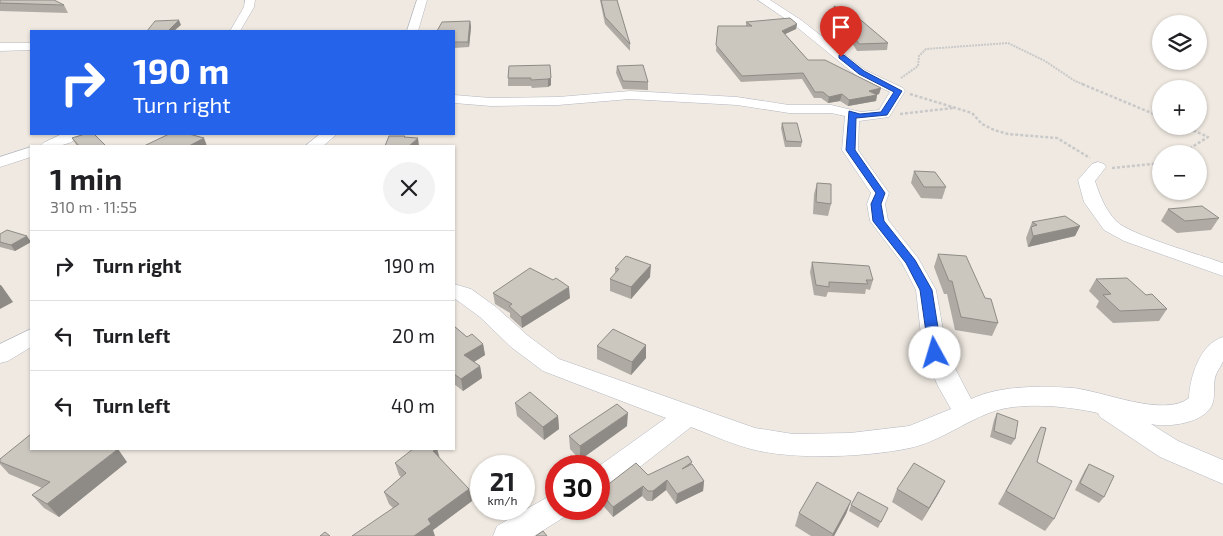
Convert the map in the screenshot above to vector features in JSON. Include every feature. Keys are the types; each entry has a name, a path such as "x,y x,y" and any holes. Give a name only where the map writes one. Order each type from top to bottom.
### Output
{"street":[{"path":"235,30 249,7 250,0"},
{"path":"412,30 422,0"},
{"path":"455,99 491,102 558,101 630,95 737,101 788,109 831,109 852,113 859,117 884,114 898,91 861,73 797,22 763,0"},
{"path":"0,47 30,47"},
{"path":"852,113 850,150 880,193 876,204 879,221 911,262 926,290 935,353 950,386 966,413"},
{"path":"50,145 72,135"},
{"path":"314,145 329,135"},
{"path":"0,162 30,152"},
{"path":"1098,167 1086,180 1087,186 1093,202 1111,226 1122,233 1162,249 1223,270"},
{"path":"455,292 464,294 488,312 519,341 551,365 688,416 755,438 793,445 833,445 910,437 986,403 1022,397 1052,396 1098,402 1161,416 1189,412 1201,402 1201,384 1208,362 1223,345"},
{"path":"0,355 30,338"},
{"path":"1098,402 1169,449 1223,472"},
{"path":"610,474 688,416"},
{"path":"508,536 545,514"}],"path":[{"path":"1152,113 1075,81 1045,61 1008,42 926,49 917,58 918,66 898,81 898,91 972,113 982,124 994,130 1008,134 1057,138 1086,154 1098,167 1113,168 1152,164"},
{"path":"884,114 911,114 937,112 952,108 961,109"},
{"path":"1196,145 1208,137 1204,135"}],"building":[{"path":"0,0 54,0 64,5 0,3"},
{"path":"601,0 617,0 630,44 605,17"},
{"path":"834,6 862,21 888,43 859,44"},
{"path":"790,18 797,24 782,31 808,60 825,60 881,88 869,91 877,95 849,100 842,94 829,97 823,92 815,92 803,73 742,76 716,45 718,26 752,26 746,22"},
{"path":"179,20 169,30 148,30 155,21"},
{"path":"470,21 468,42 455,42 455,30 438,30 442,22"},
{"path":"550,65 551,78 548,79 508,78 509,66"},
{"path":"643,65 648,82 623,81 617,66"},
{"path":"782,123 797,123 802,142 786,141"},
{"path":"82,135 95,135 105,145 78,145 72,138"},
{"path":"167,135 193,135 204,138 191,145 146,145"},
{"path":"389,136 418,138 410,145 385,145"},
{"path":"914,171 935,172 946,187 924,187"},
{"path":"817,183 831,184 831,204 816,202"},
{"path":"1202,206 1219,218 1185,221 1168,209"},
{"path":"1065,216 1080,226 1033,236 1031,227 1037,225 1032,222"},
{"path":"7,230 27,236 11,245 0,242 0,234"},
{"path":"938,254 966,256 985,298 991,299 998,323 961,317 952,281 949,281"},
{"path":"626,256 651,265 631,287 610,279 619,269 615,268"},
{"path":"812,262 869,266 873,280 866,280 868,284 829,282 829,287 816,285"},
{"path":"530,268 553,280 556,278 569,287 521,317 509,306 512,304 493,293"},
{"path":"1127,278 1146,295 1152,294 1167,309 1120,311 1103,295 1111,294 1096,279"},
{"path":"455,327 467,337 472,334 483,344 464,355 480,366 461,379 455,375"},
{"path":"613,329 646,345 632,362 597,346"},
{"path":"530,392 558,416 543,427 515,403"},
{"path":"617,404 628,413 580,446 569,436"},
{"path":"997,413 1018,421 1015,439 994,431"},
{"path":"1041,427 1046,428 1037,462 1072,481 1054,519 1006,491"},
{"path":"30,435 30,450 117,450 47,504 32,495 50,482 0,462 0,459"},
{"path":"412,450 435,450 433,451 469,489 428,519 431,524 414,536 352,536 399,504 384,492 406,473 395,463"},
{"path":"688,456 692,462 682,469 692,464 704,481 677,494 667,480 653,491 648,491 643,486 613,507 610,504 610,483 636,463 648,475"},
{"path":"914,463 945,481 929,508 897,489"},
{"path":"1089,464 1114,476 1104,497 1080,483"},
{"path":"817,482 851,501 833,534 799,513"},
{"path":"858,492 888,508 881,522 851,505"},
{"path":"543,531 547,536 536,536"},
{"path":"325,532 330,536 320,536"}],"route":[{"path":"841,57 848,64 876,82 898,91 884,114 859,117 852,113 850,150 880,193 876,204 879,221 911,262 926,290 935,353"}]}
